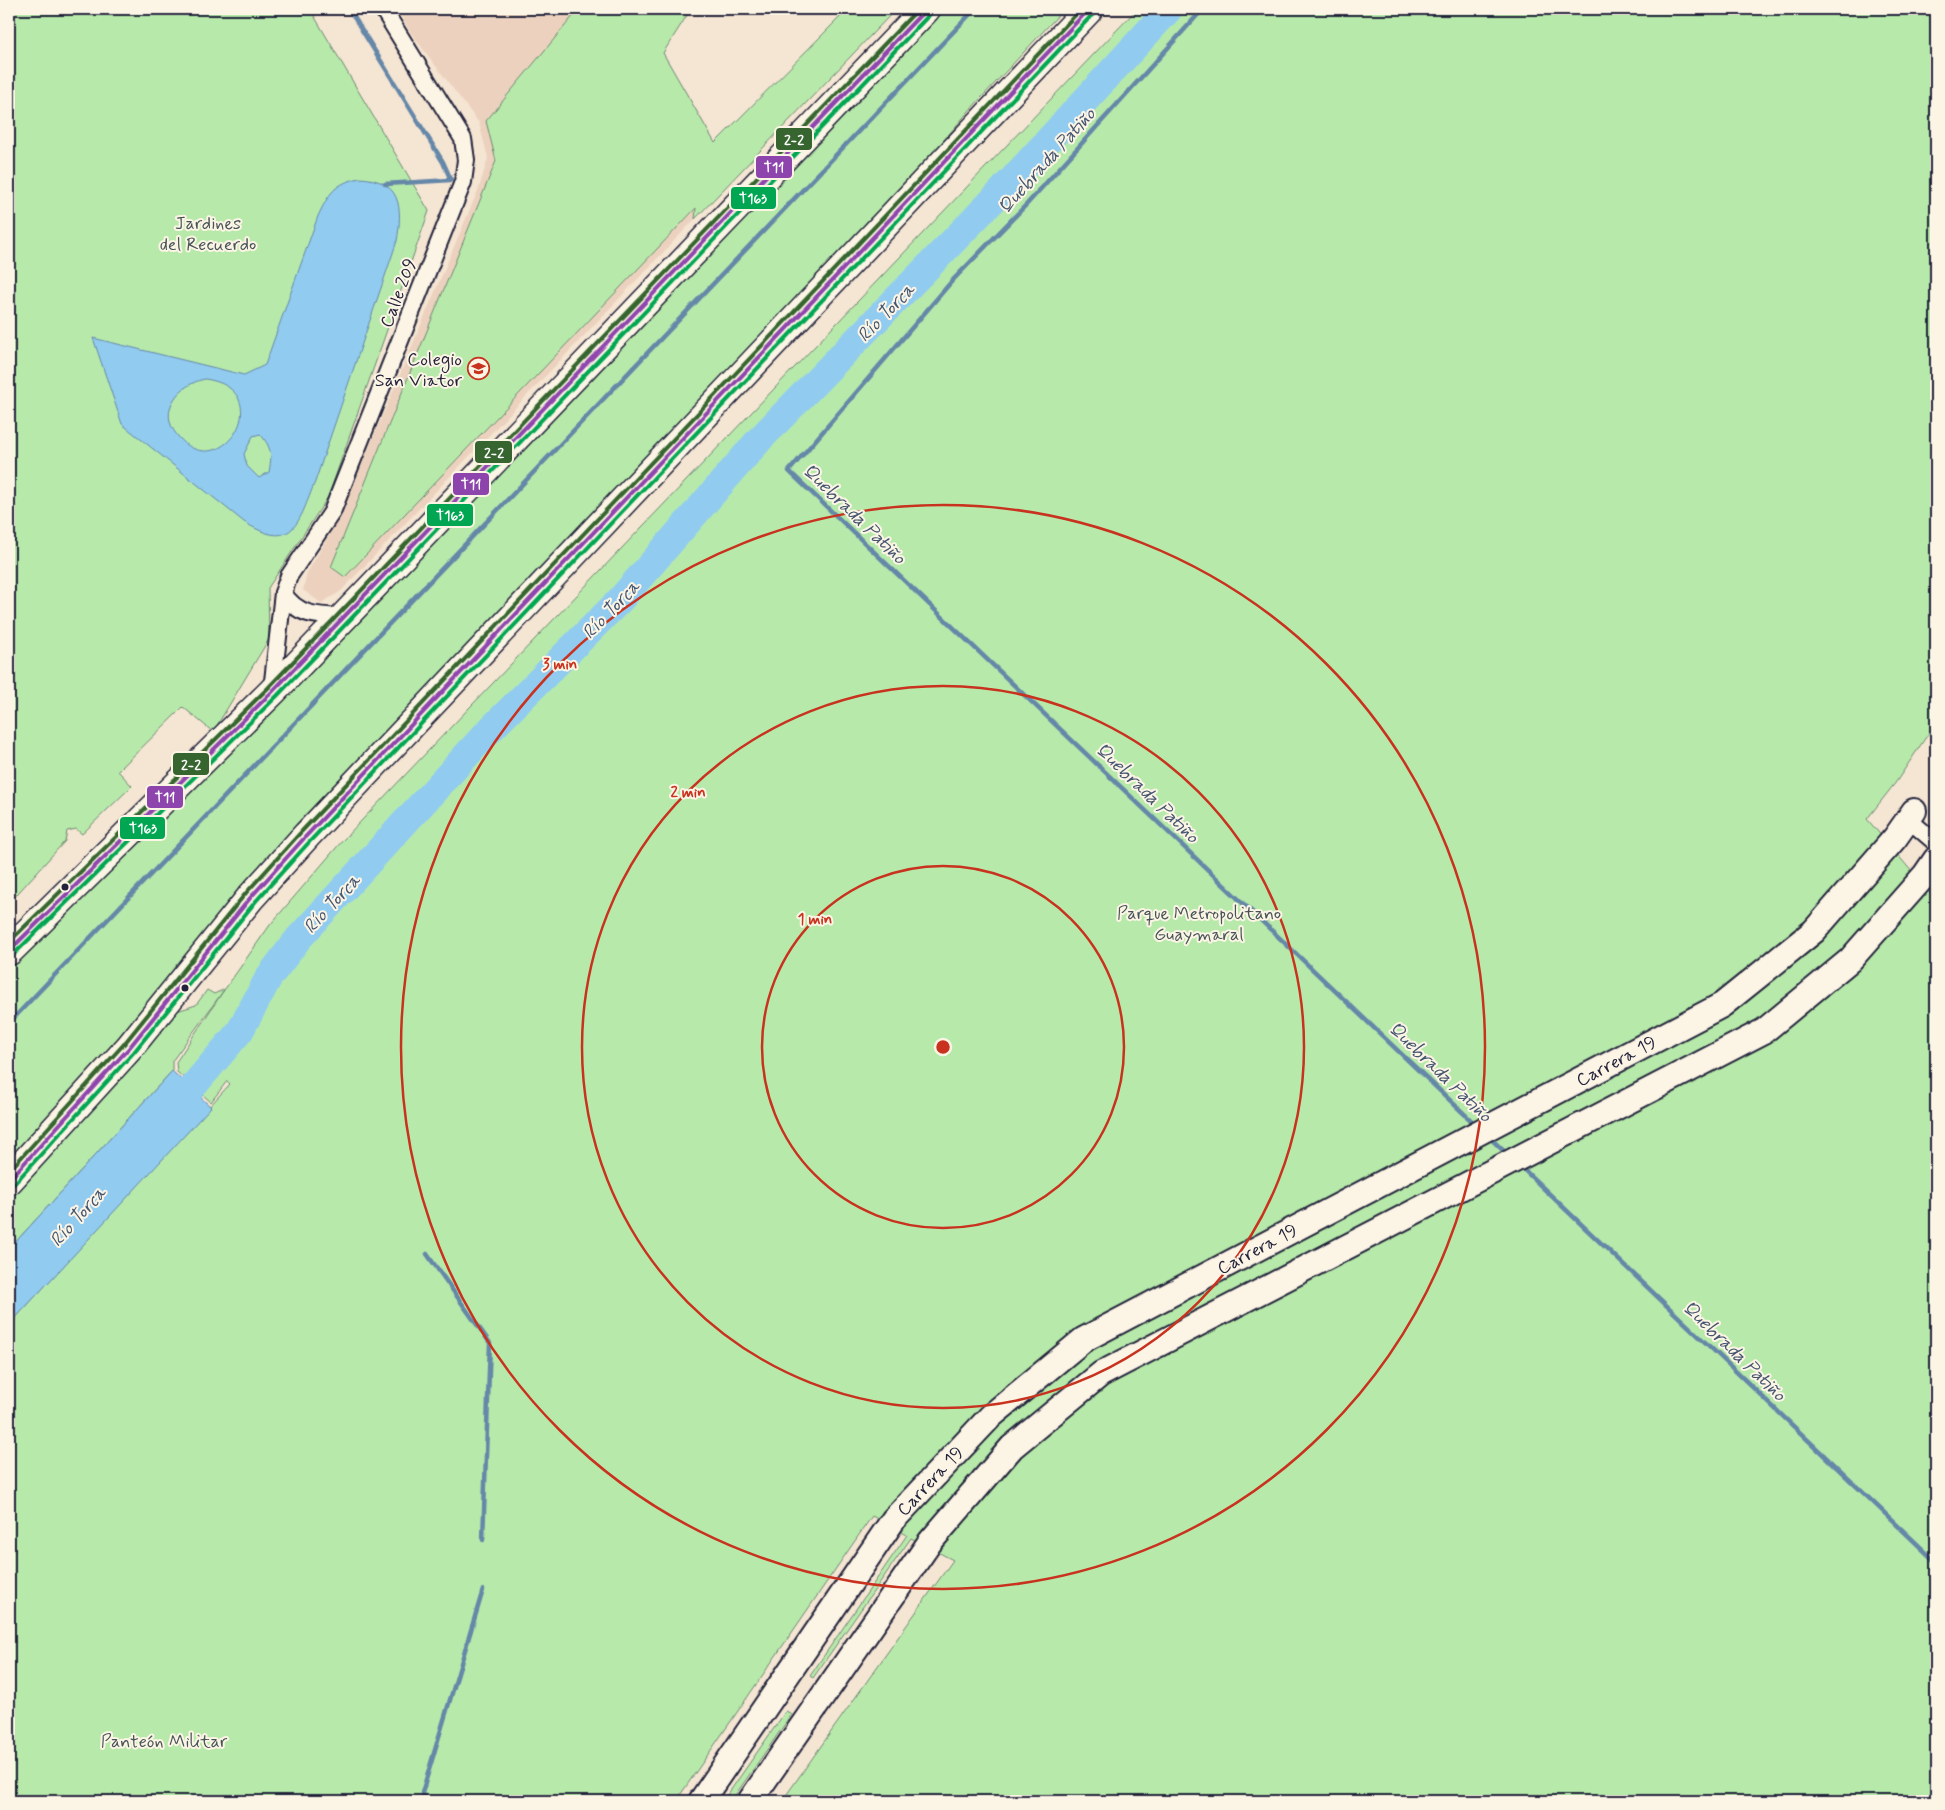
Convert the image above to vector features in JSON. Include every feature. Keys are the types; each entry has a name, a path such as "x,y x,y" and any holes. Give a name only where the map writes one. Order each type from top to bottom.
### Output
{"highway":[{"path":"9,951 272,692 926,9"},
{"path":"9,1180 129,1048 251,897 307,835 1089,9"}],"main road":[{"name":"Carrera 19","path":"701,1801 894,1519 991,1416 1083,1340 1722,1005 1814,931 1895,838 1911,815"},
{"path":"750,1801 930,1542 1012,1447 1101,1374 1764,1031 1850,960 1934,868"}],"street":[{"name":"Calle 209","path":"272,692 283,593 289,576 332,512 463,182 466,160 463,139 383,9"},
{"path":"283,593 290,605 303,611 321,616 343,617"},
{"path":"1911,815 1936,843"}],"shaded area":[{"name":"Colegio San Viator","path":"397,9 691,9 663,53 719,150 701,174 695,219 340,592 321,603 303,590 307,573 339,518 479,188 488,158 479,123 410,32"}],"green space":[{"name":"Jardines del Recuerdo","path":"9,9 310,9 429,211 328,497 268,588 269,639 213,732 183,707 118,771 132,786 82,834 76,829 67,831 65,841 9,903"},
{"name":"Colegio San Viator","path":"579,9 691,9 663,53 715,143 848,9 896,9 695,219 696,208 345,577 331,567 496,161 486,121"},
{"path":"946,9 1064,9 969,111 875,220 144,1008 75,1089 9,1161 9,970"},
{"name":"Parque Metropolitano Guaymaral","path":"1137,9 1936,9 1936,722 1896,782 1867,819 1936,900 1936,1801 782,1801 953,1560 911,1538 813,1678 810,1676 907,1535 872,1516 676,1801 9,1801 9,1325 230,1084 227,1081 211,1102 177,1072 176,1062 224,990 172,1061 172,1071 9,1249 9,1197 177,1011 196,1005 207,990 214,994 225,989 270,925 343,840"},
{"path":"786,1711 792,1714 731,1801 723,1801"}],"water":[{"path":"360,178 374,180 384,184 391,190 396,197 399,207 400,217 397,241 304,510 292,529 284,534 274,535 244,522 122,424 93,338 244,375 265,365 318,216 334,190 351,180","holes":["205,379 228,387 239,400 241,416 236,431 225,444 210,451 194,449 177,435 171,426 169,417 170,408 179,393 187,386","260,434 267,443 271,461 269,472 259,478 247,466 244,454 253,436"]},
{"path":"172,1071 211,1107 9,1325 9,1249"}],"waterway":[{"path":"349,9 443,162 451,180 385,184"},
{"path":"9,1023 975,9"},
{"name":"Río Torca","path":"167,1117 240,1031 269,977 298,939 485,735 620,600 760,439 1000,193 1169,9"},
{"name":"Quebrada Patiño","path":"1203,9 1027,204 952,281 789,471 1477,1126"},
{"name":"Quebrada Patiño","path":"1488,1136 1508,1155"},
{"name":"Quebrada Patiño","path":"1519,1165 1936,1562"},
{"path":"427,1254 490,1343 483,1540"},
{"path":"425,1801 422,1793 483,1590"}],"transit line":[{"name":"2-2","path":"9,942 268,688 918,9"},
{"name":"T11","path":"9,951 272,692 926,9"},
{"name":"2-2","path":"9,1171 124,1044 246,893 302,831 1081,9"},
{"name":"T11","path":"9,1180 129,1048 251,897 307,835 1089,9"},
{"name":"T163","path":"13,955 277,696 931,13"},
{"name":"T163","path":"14,1184 134,1052 256,901 312,839 1094,13"}],"place":[{"name":"Colegio San Viator","path":"478,369"}],"park label":[{"name":"Panteón Militar","path":"164,1741"}]}
